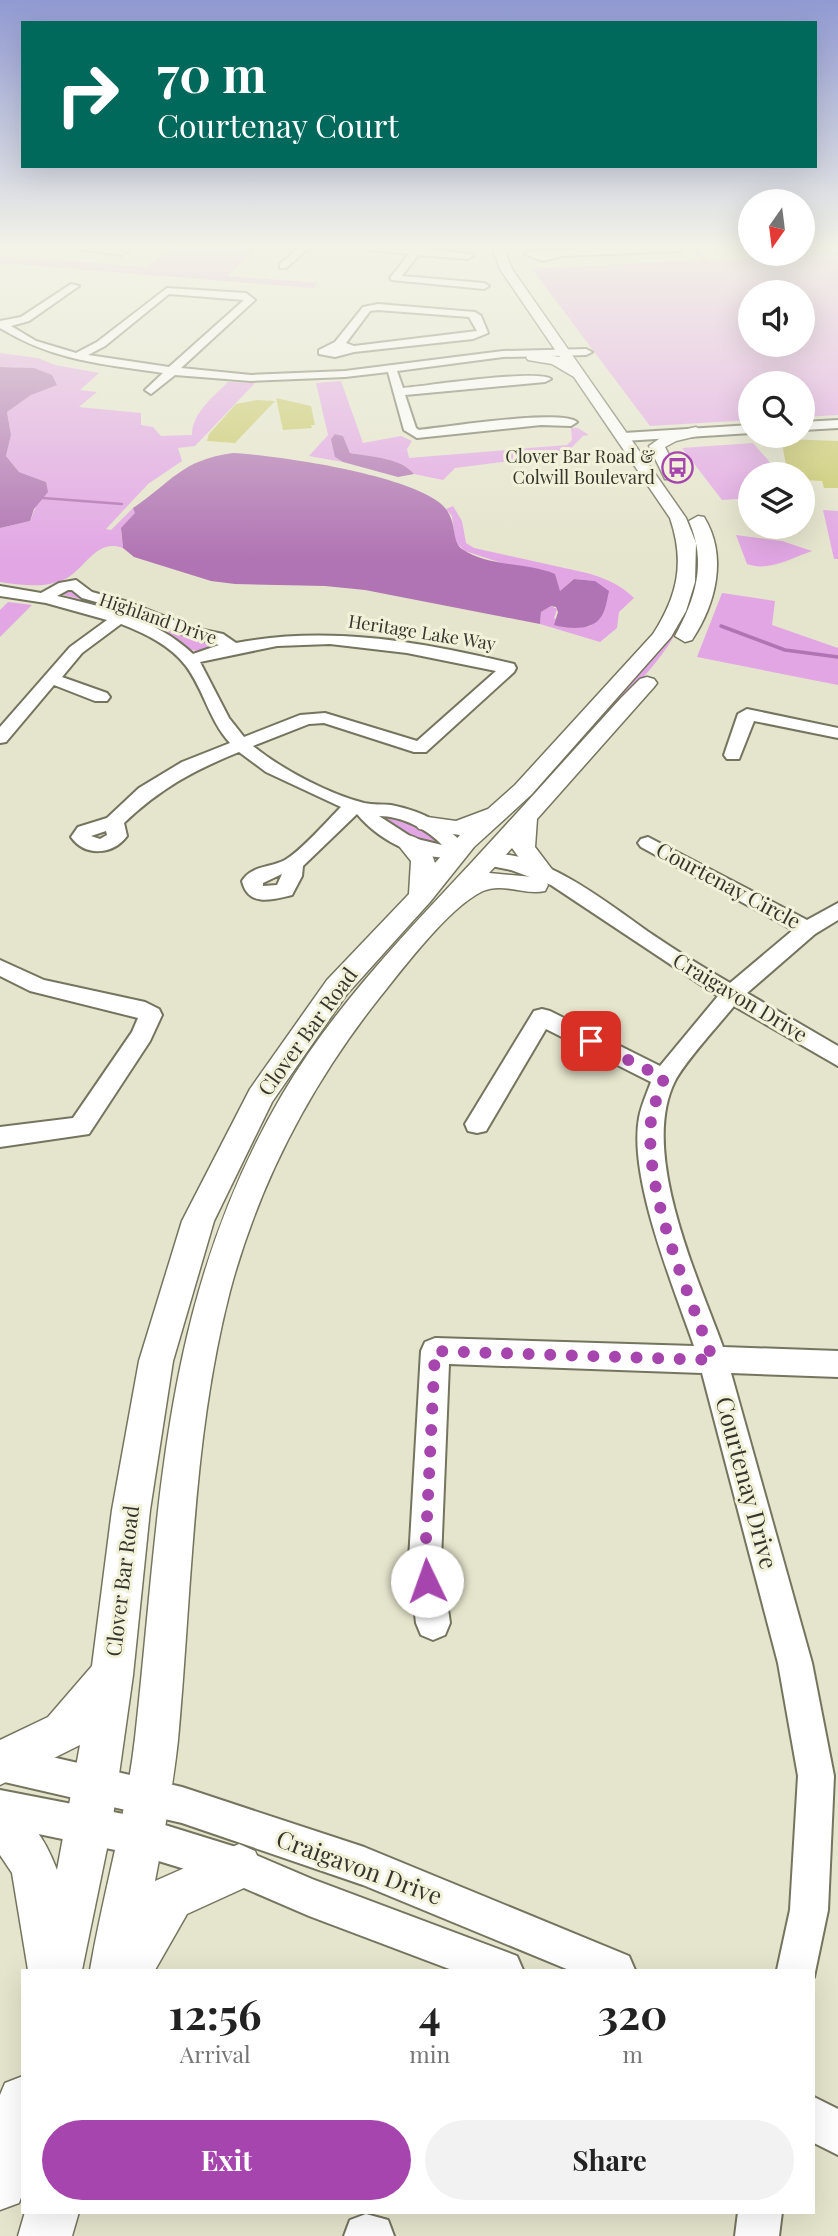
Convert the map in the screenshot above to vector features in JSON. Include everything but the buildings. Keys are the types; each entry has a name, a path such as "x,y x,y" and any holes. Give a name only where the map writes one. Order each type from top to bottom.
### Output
{"main road":[{"path":"530,355 536,352"},
{"path":"572,353 580,376"},
{"path":"473,855 473,833 502,810 653,646 677,611 683,593 688,556 683,531 632,437 572,353"},
{"path":"530,355 556,360 580,376 679,488"},
{"path":"435,899 462,876 473,855 526,816 684,639 699,611 708,581 708,558 701,526 657,446 671,437 696,432"},
{"path":"426,824 457,828 502,810"},
{"path":"435,899 482,881 539,878 523,850 520,837 526,816"},
{"path":"407,841 423,860 435,899"},
{"name":"Clover Bar Road","path":"58,1969 93,1805 112,1674 131,1510 153,1373 198,1221 260,1097 337,987 435,899"},
{"name":"Clover Bar Road","path":"114,1969 155,1747 179,1484 206,1315 233,1228 290,1109 340,1030 435,899"},
{"path":"0,1763 63,1732 112,1674"},
{"path":"0,1826 14,1835 35,1873 52,1969"},
{"path":"130,1969 172,1898 239,1867"},
{"path":"0,2184 21,2108"},
{"path":"45,2236 51,2214"}],"street":[{"path":"62,352 172,371 271,378 392,370 478,358 572,353"},
{"path":"77,357 86,352"},
{"path":"139,395 151,398 158,394 151,390 192,352"},
{"path":"379,352 392,370"},
{"path":"390,352 392,370 410,430 416,434 541,421 571,422"},
{"path":"398,392 545,379"},
{"path":"815,425 838,424"},
{"path":"632,437 738,430"},
{"name":"Highland Drive","path":"45,597 64,586 76,585 87,595 123,605 190,632 217,638 228,643 225,650"},
{"name":"Highland Drive","path":"0,591 45,597 119,618 165,640 191,659 219,717 240,745 272,768 359,808 391,811 426,824"},
{"path":"0,738 76,650 119,618"},
{"name":"Heritage Lake Way","path":"191,659 225,650 308,639 340,641 508,668 420,748 325,718 306,719 240,745"},
{"path":"53,679 101,697"},
{"path":"733,755 747,714 838,733"},
{"path":"114,821 146,792 188,766 240,745"},
{"path":"293,864 359,808"},
{"name":"Highland Drive","path":"359,808 375,826 426,850 473,855"},
{"name":"Craigavon Drive","path":"426,824 473,855 539,878 594,921 642,938 731,995 838,1056"},
{"name":"Courtenay Circle","path":"648,843 808,929"},
{"name":"Courtenay Drive","path":"797,1969 809,1910 816,1776 796,1663 713,1360 672,1243 653,1175 651,1119 664,1078 731,995 808,929 838,910"},
{"path":"0,967 38,986 137,1008 151,1015 142,1035 80,1127 0,1137"},
{"path":"477,1124 542,1017 664,1078"},
{"path":"433,1623 425,1560 435,1351 838,1364"},
{"path":"0,1763 93,1805"},
{"name":"Craigavon Drive","path":"93,1805 146,1796 364,1866 613,1969"},
{"path":"0,1808 93,1805"},
{"name":"Craigavon Drive","path":"93,1805 139,1836 239,1867 309,1897 500,1969"},
{"path":"815,2119 838,2134"},
{"path":"757,2236 760,2214"},
{"path":"366,2236 372,2236"}],"shaded area":[{"path":"595,352 738,352 738,357 815,357 815,352 838,352 838,415 815,416 815,371 738,371 738,421 650,426"},
{"path":"0,353 38,358 55,365 99,373 80,390 97,392 79,407 141,413 141,425 153,427 161,436 192,435 199,413 228,382 255,383 195,446 178,448 182,461 148,484 106,529 111,530 133,508 136,512 121,531 123,548 114,546 99,550 74,573 59,581 42,585 0,582 0,528 30,521 46,482 19,472 6,456 11,435 7,412 31,395 34,368 0,367"},
{"path":"0,367 34,368 52,375 57,385 31,395 7,412 11,435 6,456 19,472 46,482 48,492 34,509 30,521 0,528"},
{"path":"341,381 363,443 401,436 412,441 407,449 409,458 567,445 572,440 571,428 578,428 589,435 583,436 565,454 455,468 443,480 414,474 393,461 350,453 343,436 335,434 335,457 343,462 309,456 328,435 316,383"},
{"path":"335,434 343,436 350,453 393,461 414,474 398,477 343,462 335,457 331,439"},
{"path":"738,444 738,448 757,448 770,462 738,462 738,499 722,500 682,448"},
{"path":"233,453 341,468 399,483 422,493 446,509 456,541 462,549 483,559 555,574 560,591 574,579 595,581 609,591 604,611 592,625 573,628 554,625 558,612 556,607 551,606 541,612 540,624 365,590 211,581 134,557 123,548 121,528 135,513 133,508 178,473 201,461"},
{"path":"453,506 462,521 466,543 474,548 587,573 624,589 634,598 619,612 617,628 600,642 540,624 541,612 551,606 557,609 554,618 571,628 590,626 604,604 595,581 574,579 559,592 557,581 465,551 455,542 452,516 446,509"},
{"path":"823,510 838,511 838,559 834,559"},
{"path":"736,535 738,539 782,541 812,551 780,563 763,566 747,564"},
{"path":"66,590 216,645 202,651 191,650 139,618 64,595"},
{"path":"722,593 775,601 772,625 838,648 838,685 697,657"},
{"path":"8,602 32,605 0,637 0,610"},
{"path":"680,620 676,633 656,663 591,733 588,732"},
{"path":"380,814 387,814 429,830 445,843 441,845 420,841 378,817"}],"waterway":[{"path":"43,498 122,504"},
{"path":"721,626 785,650 838,657"}],"place":[{"name":"Clover Bar Road & Colwill Boulevard","path":"678,467"}],"route":[{"path":"427,1581 425,1560 435,1351 713,1360 672,1243 653,1175 651,1119 664,1078 591,1041"}]}
